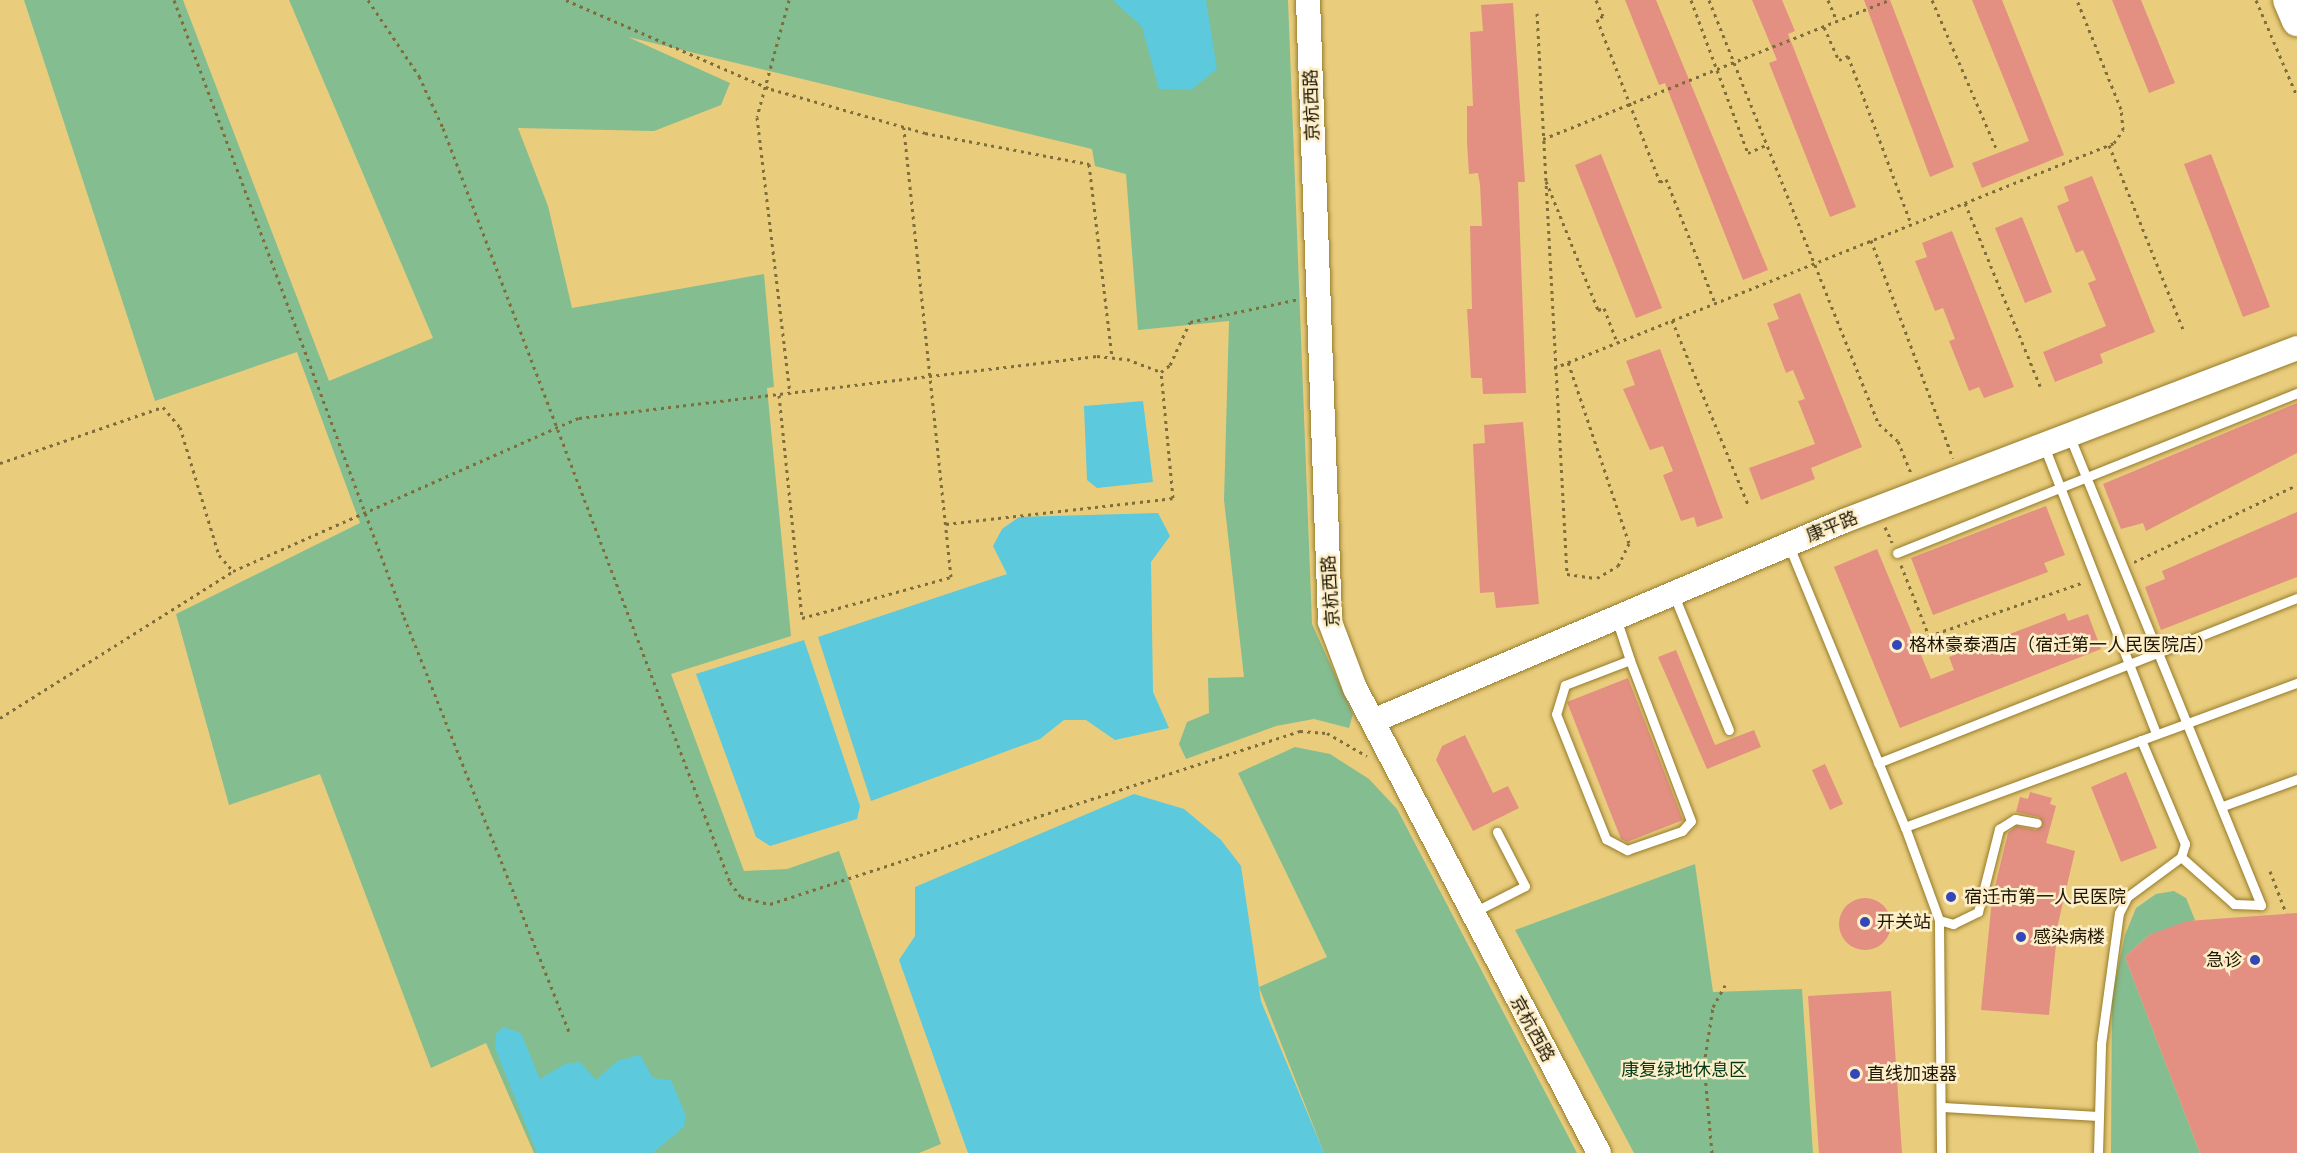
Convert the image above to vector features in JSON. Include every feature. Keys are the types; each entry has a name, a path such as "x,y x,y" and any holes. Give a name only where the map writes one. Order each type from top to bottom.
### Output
{"main road":[{"path":"2288,0 2297,21"}],"street":[{"name":"京杭西路","path":"1308,0 1330,622 1372,721 1599,1153"},
{"name":"康平路","path":"1372,721 1616,616 1877,508 2068,433 2297,348"}],"lane":[{"path":"1897,553 2297,393"},
{"path":"2068,433 2184,724 2223,806 2261,905 2246,909 2234,904 2181,857"},
{"path":"2043,443 2156,734"},
{"path":"1788,545 1905,827 1939,920 1943,1107 1941,1153"},
{"path":"1673,592 1729,730"},
{"path":"1878,763 2297,598"},
{"path":"1616,616 1630,660 1691,821 1682,831 1627,850 1606,839 1556,714 1565,686 1630,660"},
{"path":"1905,827 2297,683"},
{"path":"2098,1153 2098,1116 2107,982 2119,913 2127,897 2181,857 2185,844 2141,740"},
{"path":"2223,806 2297,779"},
{"path":"1939,920 1953,924 1978,912 1999,829 2015,819 2037,823"},
{"path":"1472,913 1525,886 1497,832"},
{"path":"1943,1107 2098,1116"}],"path":[{"path":"174,0 365,511 569,1031"},
{"path":"368,0 419,75 560,425 730,882 752,902 770,904 1299,731 1327,733 1398,771"},
{"path":"566,0 765,87 904,127 1089,164 1112,356"},
{"path":"789,0 757,117 790,394"},
{"path":"1596,0 1603,16 1597,19 1630,104 1715,303"},
{"path":"1691,0 1748,153 1767,145"},
{"path":"1709,0 1879,424 1898,441 1918,492"},
{"path":"1828,0 1837,21"},
{"path":"1543,139 1888,0"},
{"path":"1932,0 1996,148"},
{"path":"1554,368 2109,145 2123,130 2122,116 2077,0"},
{"path":"2256,0 2297,96"},
{"path":"1537,13 1554,368 1567,574 1597,579 1618,566 1629,543 1568,362"},
{"path":"1824,26 1839,60 1848,56 1911,224"},
{"path":"779,395 802,618 951,577 933,376 904,127"},
{"path":"2109,145 2183,329"},
{"path":"1545,178 1598,310 1604,308 1617,342"},
{"path":"1965,203 2040,386"},
{"path":"1871,240 1960,476"},
{"path":"1161,372 1170,365 1190,322 1319,295"},
{"path":"1672,320 1748,504"},
{"path":"0,718 232,571 560,425 779,395 1112,356 1161,372"},
{"path":"946,524 1173,498 1161,372"},
{"path":"0,463 163,406 180,427 219,555 232,571"},
{"path":"2123,568 2297,485"},
{"path":"1877,508 1929,636 2096,578"},
{"path":"2270,871 2286,913"},
{"path":"1712,1153 1704,1064 1713,1006 1725,985"}],"green space":[{"path":"24,0 183,0 329,381 433,338 289,0 1288,0 1312,624 1353,714 1349,728 1314,719 1276,726 1186,759 1179,744 1187,722 1209,713 1208,678 1244,677 1224,500 1229,321 1138,330 1126,174 1095,166 1092,149 628,37 730,83 721,105 654,131 518,128 548,206 572,308 764,274 774,387 767,388 791,636 671,674 744,871 787,869 839,851 941,1144 919,1153 534,1153 486,1043 431,1068 320,774 229,805 176,614 360,523 297,352 155,401"},
{"path":"1295,747 1330,754 1369,779 1397,809 1577,1153 1324,1153 1259,987 1327,957 1238,773"},
{"name":"康复绿地休息区","path":"1695,864 1713,992 1802,989 1813,1153 1634,1153 1515,930"},
{"path":"2174,891 2186,898 2195,920 2149,935 2125,957 2200,1153 2111,1153 2112,996 2125,935 2136,908 2156,894"}],"water":[{"path":"1113,0 1206,0 1217,69 1191,90 1159,89 1142,27"},
{"path":"1143,401 1153,482 1097,488 1087,480 1084,406"},
{"path":"1158,513 1170,536 1151,562 1153,692 1169,728 1115,740 1086,720 1064,720 1040,739 871,801 818,637 1007,574 993,546 1002,529 1019,517"},
{"path":"804,640 860,806 857,819 770,846 756,837 696,674"},
{"path":"1134,794 1184,809 1221,840 1241,866 1261,1001 1324,1153 968,1153 899,960 915,936 915,887"},
{"path":"503,1027 521,1033 540,1079 565,1064 580,1062 596,1080 617,1061 640,1055 653,1078 671,1080 686,1116 684,1127 653,1153 537,1153 495,1048 496,1034"}],"building":[{"path":"1625,0 1656,0 1768,270 1743,280 1665,83 1659,85"},
{"path":"1752,0 1782,0 1795,31 1788,34 1856,207 1830,217 1769,63 1777,60"},
{"path":"1864,0 1890,0 1954,167 1930,177"},
{"path":"1972,0 2002,0 2064,155 1982,188 1972,163 2029,141"},
{"path":"2112,0 2141,0 2175,83 2149,93"},
{"path":"1513,3 1525,182 1518,182 1526,393 1483,394 1482,378 1471,378 1467,309 1472,309 1470,226 1482,226 1478,173 1469,174 1467,143 1467,106 1473,106 1470,32 1483,31 1481,5"},
{"path":"1601,154 1662,308 1636,318 1575,165"},
{"path":"2211,154 2270,307 2243,317 2184,164"},
{"path":"2092,176 2155,332 2100,354 2103,363 2055,382 2043,352 2106,326 2088,283 2096,280 2083,250 2076,253 2057,206 2069,201 2064,187"},
{"path":"2022,217 2052,292 2025,303 1995,228"},
{"path":"1952,231 2014,387 1984,398 1979,387 1969,391 1949,341 1955,339 1943,308 1935,311 1915,261 1927,257 1922,243"},
{"path":"1800,293 1862,447 1811,468 1815,479 1761,500 1749,468 1815,444 1798,401 1805,399 1793,370 1786,373 1767,323 1779,319 1773,304"},
{"path":"1660,349 1723,518 1697,527 1694,517 1681,521 1663,475 1673,471 1663,446 1650,450 1623,389 1635,385 1626,361"},
{"path":"2297,403 2297,453 2146,531 2143,523 2121,529 2103,484"},
{"path":"1523,422 1539,604 1496,608 1494,592 1480,593 1473,444 1485,443 1484,425"},
{"path":"2046,506 2065,555 2044,563 2048,572 1933,615 1911,558"},
{"path":"2297,512 2297,577 2161,630 2145,587 2165,579 2162,571"},
{"path":"1877,549 1931,679 1954,670 1949,657 2065,613 2068,621 2088,614 2101,649 1900,728 1834,567"},
{"path":"1676,650 1715,745 1754,730 1761,747 1707,769 1658,657"},
{"path":"1628,678 1683,820 1627,842 1621,839 1567,702"},
{"path":"1465,735 1493,793 1508,786 1519,808 1473,831 1436,760 1442,746"},
{"path":"1825,764 1843,804 1830,810 1812,770"},
{"path":"2126,772 2157,848 2121,862 2091,787"},
{"name":"感染病楼","path":"2030,792 2052,798 2050,804 2056,806 2046,843 2075,851 2058,924 2049,1015 1981,1010 1992,899 2008,833 2016,826 2036,830 2043,825 2039,817 2016,812 2020,797 2028,799"},
{"name":"开关站","path":"1860,898 1870,898 1884,905 1891,924 1884,943 1870,950 1860,950 1850,946 1843,939 1839,929 1839,919 1843,909 1850,902"},
{"path":"2297,913 2297,1153 2200,1153 2125,957 2149,935 2187,921"},
{"name":"直线加速器","path":"1891,991 1902,1153 1819,1153 1808,996"}],"place":[{"name":"格林豪泰酒店（宿迁第一人民医院店）","path":"1897,645"},
{"name":"宿迁市第一人民医院","path":"1951,897"},
{"name":"开关站","path":"1865,922"},
{"name":"感染病楼","path":"2021,937"},
{"name":"急诊","path":"2255,960"},
{"name":"直线加速器","path":"1855,1074"}]}
